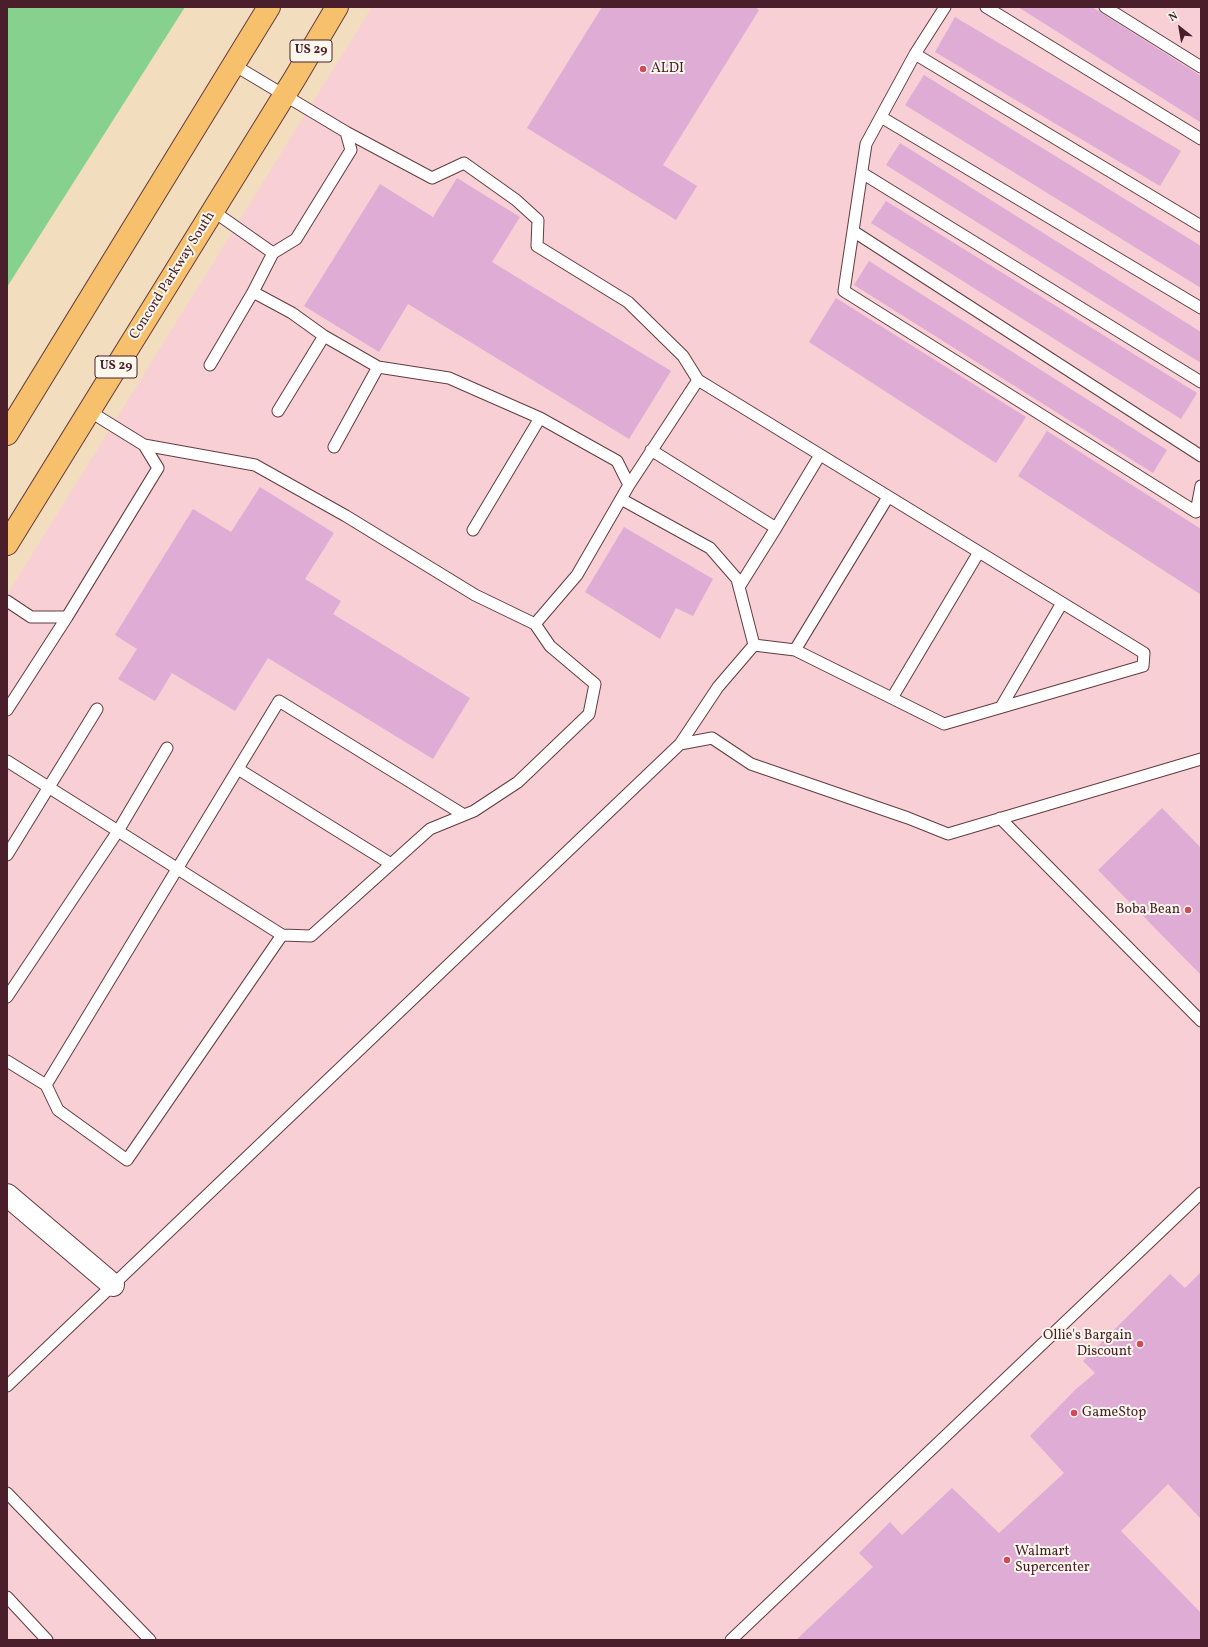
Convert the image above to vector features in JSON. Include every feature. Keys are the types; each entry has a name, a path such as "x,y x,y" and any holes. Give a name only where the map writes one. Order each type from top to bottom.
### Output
{"main road":[{"path":"7,434 269,7"},
{"name":"Concord Parkway South","path":"7,544 285,95 337,7"}],"street":[{"path":"7,1195 114,1286"}],"lane":[{"path":"945,7 915,54 866,144 844,291 1196,512 1201,486"},
{"path":"986,7 1201,139"},
{"path":"1105,7 1201,67"},
{"path":"915,54 1201,226"},
{"path":"234,65 346,132 432,178 464,163 516,200 538,220 536,246 628,302 683,356 698,380 1144,653 1143,666 944,724 795,650 754,645"},
{"path":"881,117 1201,308"},
{"path":"210,365 253,292 273,252 296,238 351,150 346,132"},
{"path":"862,173 1201,382"},
{"path":"213,211 273,252"},
{"path":"853,231 1201,456"},
{"path":"253,292 292,313 324,336 378,367 449,378 540,418 618,461 629,485"},
{"path":"278,411 324,336"},
{"path":"334,447 378,367"},
{"path":"535,624 577,575 629,485 698,380"},
{"path":"7,761 282,935 311,936 430,829 474,811 518,782 589,714 595,684 550,646 535,624 474,595 346,516 255,465 144,445 89,411"},
{"path":"472,530 540,418"},
{"path":"7,710 67,617 158,468 144,445"},
{"path":"651,450 776,528"},
{"path":"739,587 820,456"},
{"path":"795,650 888,497"},
{"path":"621,498 710,548 737,579 754,645"},
{"path":"892,698 979,552"},
{"path":"7,601 31,617 67,617"},
{"path":"1001,707 1062,603"},
{"path":"7,1386 114,1286 680,744 718,687 754,645"},
{"path":"46,1085 279,701 464,815"},
{"path":"7,855 97,709"},
{"path":"680,744 712,738 751,764 908,818 948,834 1201,759"},
{"path":"7,997 118,831 167,748"},
{"path":"238,769 391,864"},
{"path":"1000,818 1201,1021"},
{"path":"7,1061 46,1085 58,1110 127,1160 282,935"},
{"path":"731,1640 1201,1193"},
{"path":"7,1492 150,1640"},
{"path":"7,1597 47,1640"}],"shaded area":[{"path":"372,7 1201,7 1201,1640 7,1640 7,595"}],"green space":[{"path":"7,7 185,7 7,287"}],"building":[{"name":"ALDI","path":"602,7 755,7 759,10 663,165 697,186 676,220 527,128"},
{"path":"1018,7 1092,7 1201,76 1200,122"},
{"path":"955,17 1181,151 1160,186 935,52"},
{"path":"924,75 1201,246 1201,288 905,105"},
{"path":"900,143 1201,332 1201,363 886,165"},
{"path":"457,178 520,217 492,262 671,371 629,439 408,304 379,352 304,306 380,184 433,217"},
{"path":"886,201 1197,393 1181,419 871,223"},
{"path":"869,261 1167,450 1153,473 854,285"},
{"path":"836,298 1026,417 996,463 809,342"},
{"path":"1047,431 1201,529 1200,594 1018,476"},
{"path":"260,487 334,533 305,579 341,601 333,614 470,698 433,759 268,658 235,711 172,673 155,701 118,679 137,649 115,635 193,509 231,532"},
{"path":"624,527 713,579 693,616 676,608 660,639 585,592"},
{"path":"1162,808 1201,848 1201,975 1098,870"},
{"name":"Walmart Supercenter","path":"1201,1272 1201,1519 1168,1484 1121,1531 1201,1613 1201,1640 796,1640 873,1567 859,1553 890,1522 902,1535 952,1488 999,1533 1064,1473 1030,1436 1075,1390 1095,1373 1083,1361 1170,1274 1185,1288"}],"place":[{"name":"ALDI","path":"643,69"},
{"name":"Boba Bean","path":"1188,910"},
{"name":"Ollie's Bargain Discount","path":"1140,1344"},
{"name":"GameStop","path":"1074,1413"},
{"name":"Walmart Supercenter","path":"1007,1560"}]}
